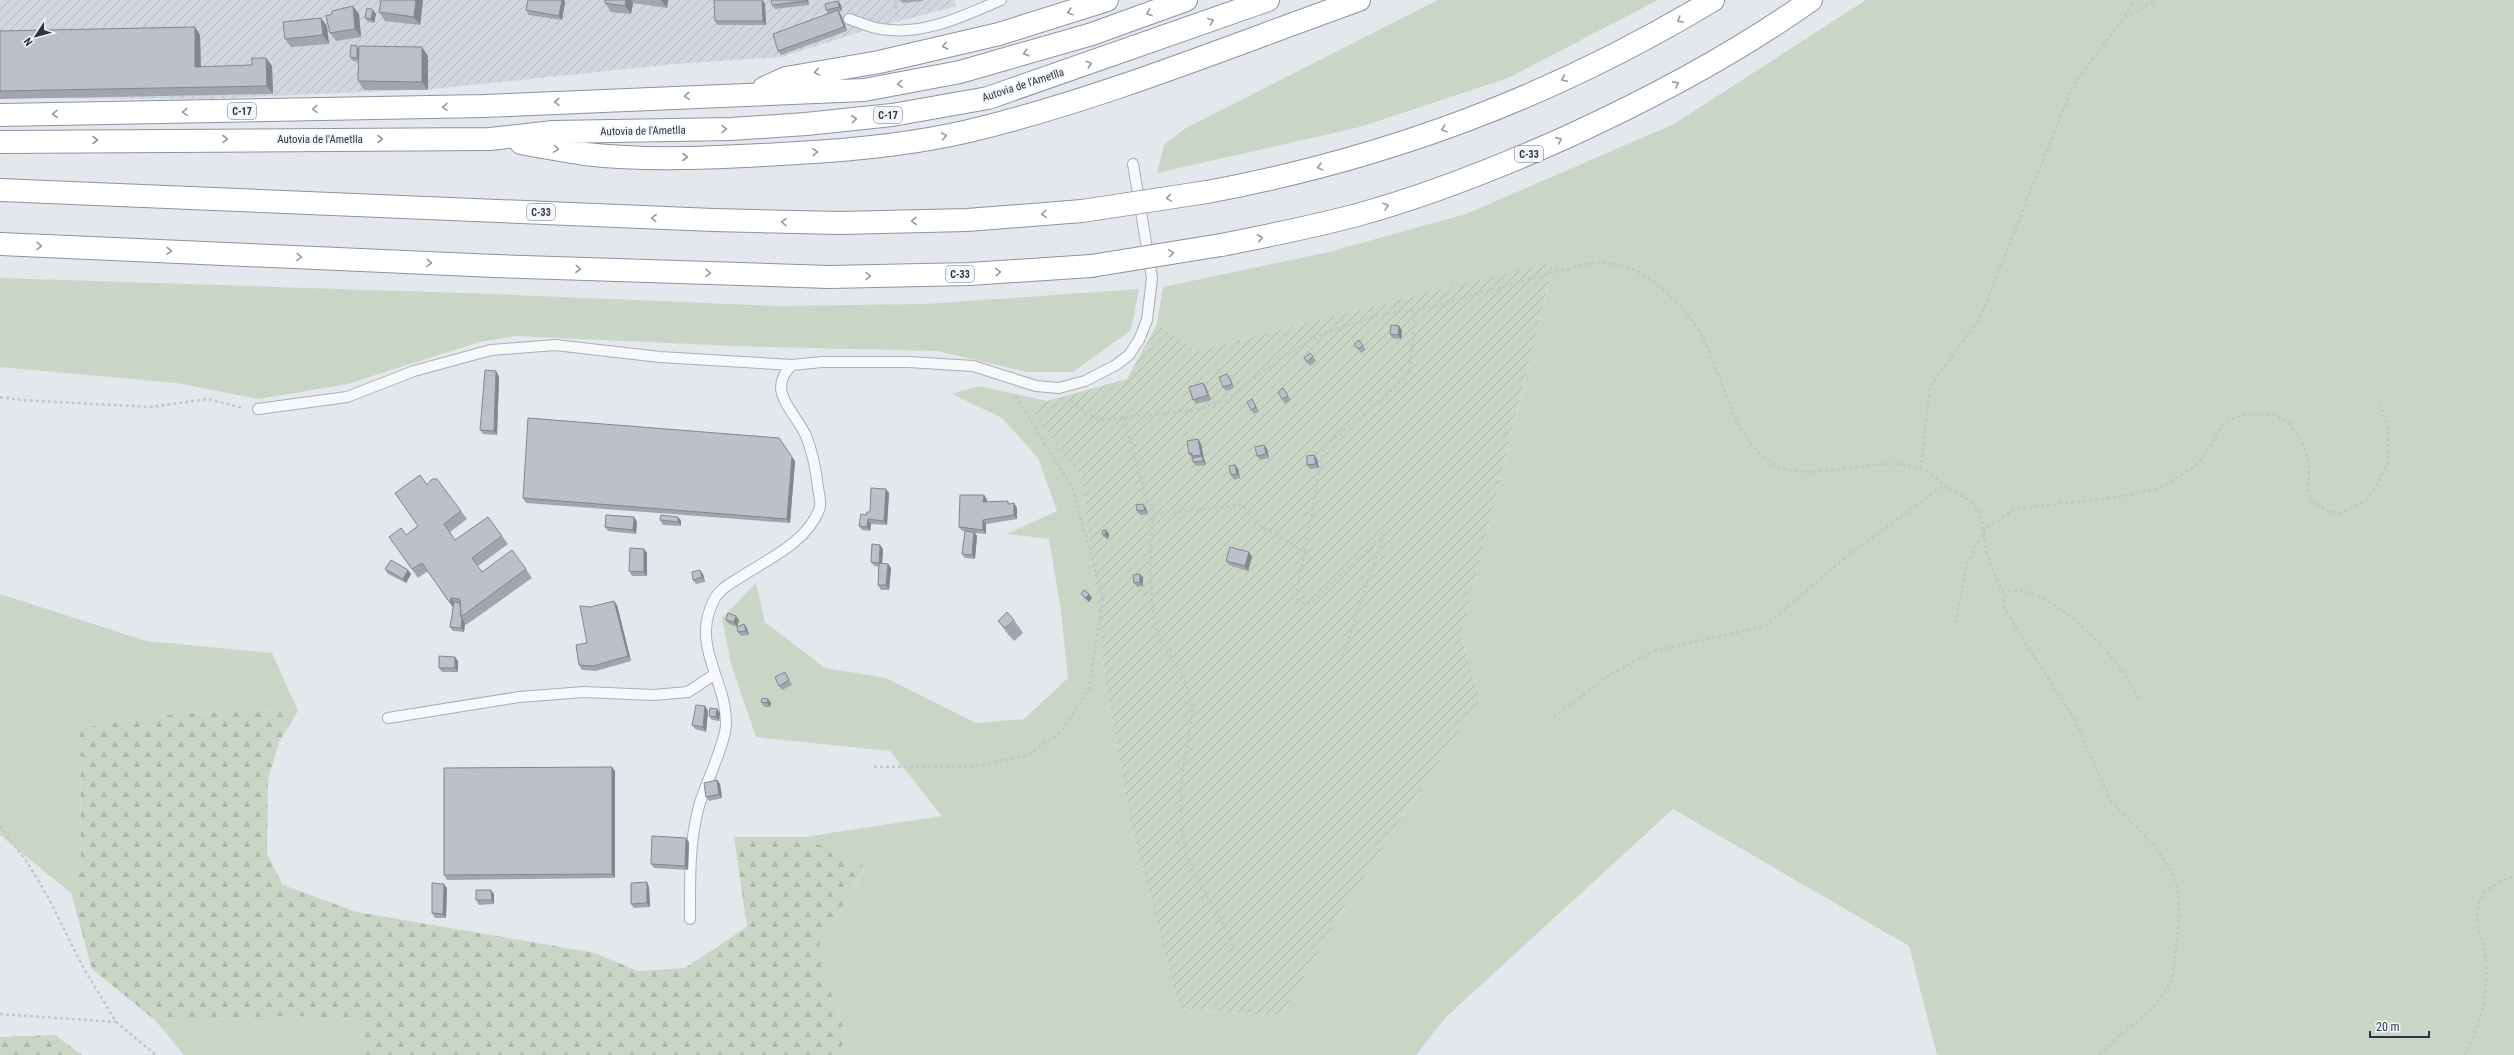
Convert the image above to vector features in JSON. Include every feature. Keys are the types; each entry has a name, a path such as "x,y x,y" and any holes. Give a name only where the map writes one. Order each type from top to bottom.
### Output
{"highway":[{"path":"754,93 786,78 879,62 999,34 1107,0"},
{"name":"C-17","path":"0,115 484,106 754,93 864,90 924,80 1092,34 1186,0"},
{"name":"Autovia de l'Ametlla","path":"0,142 490,139 553,132 731,129 806,124 906,112 988,98 1268,0"},
{"path":"490,139 585,154 726,157 831,151 922,140 966,132 1032,115 1094,96 1359,0"},
{"name":"C-33","path":"0,190 713,220 840,222 967,220 1082,211 1207,192 1272,180 1408,141 1496,110 1606,60 1713,0"},
{"name":"C-33","path":"0,244 495,266 829,277 970,274 1092,266 1221,245 1288,232 1358,215 1427,194 1514,161 1630,108 1706,68 1811,0"}],"lane":[{"path":"849,19 881,29 909,30 948,22 1001,0"},
{"path":"258,410 347,397 414,371 491,350 555,345 660,356 792,365 822,362 908,362 973,366 1036,386 1059,388 1085,381 1116,365 1129,355 1139,340 1147,320 1152,278 1133,164"},
{"path":"690,919 692,847 699,806 726,726 722,695 704,634 715,597 727,585 793,544 808,530 820,508 815,464 806,435 786,406 780,386 783,374 792,365"},
{"path":"388,718 519,697 584,692 653,695 688,692 715,674"}],"path":[{"path":"1921,469 1930,386 1980,318 2072,87 2124,17 2134,0"},
{"path":"2124,17 2156,0"},
{"path":"1059,388 1078,407 1093,417 1102,420 1196,410 1212,405 1234,394 1287,354 1324,333 1386,313 1415,311 1580,265 1606,262 1617,263 1649,278 1687,313 1701,334 1713,361 1734,418 1763,457 1774,463 1804,472 1818,472 1874,464 1921,469 1976,506 1984,530 1986,550 1992,570 2005,596 2005,608 2074,719 2111,801 2154,845 2170,869 2178,887 2179,920 2172,978 2152,1009 2119,1036 2100,1055"},
{"path":"1344,655 1358,609 1384,536 1313,601 1305,604 1296,599 1295,595 1305,552 1322,454 1326,445 1387,395 1410,370 1415,311"},
{"path":"874,767 976,766 1029,755 1062,731 1089,689 1103,598 1072,487 1003,375"},
{"path":"0,397 21,400 151,407 208,399 258,410"},
{"path":"1956,623 1966,566 1984,530 2015,509 2111,498 2153,490 2194,467 2203,457 2224,423 2243,414 2258,413 2275,415 2288,422 2297,433 2306,452 2309,468 2308,490 2312,501 2328,511 2340,513 2366,500 2375,489 2388,462 2388,428 2380,404"},
{"path":"1124,418 1148,503 1155,514"},
{"path":"1554,717 1609,675 1654,651 1765,626 1847,556 1944,485"},
{"path":"1155,514 1242,505 1258,525 1305,552"},
{"path":"1155,514 1152,522 1151,570 1155,621 1158,634 1186,684 1190,696 1193,715 1184,760 1182,832 1193,870 1227,931 1232,945 1232,951"},
{"path":"2005,596 2015,590 2024,591 2052,602 2066,612 2114,658 2129,679 2139,702"},
{"path":"0,826 27,862 48,897 83,967 116,1022 156,1055"},
{"path":"2464,1055 2482,1013 2485,988 2485,958 2478,905 2482,896 2488,890 2514,875"},
{"path":"0,1014 116,1022"}],"shaded area":[{"path":"0,0 954,0 956,6 870,29 781,57 675,64 432,89 202,99 0,98"}],"green space":[{"path":"1438,0 1658,0 1508,78 1360,127 1157,173 1164,145 1186,128"},
{"path":"1866,0 2514,0 2514,1055 1937,1055 1909,946 1673,809 1445,1018 1416,1055 836,1055 847,1038 816,951 865,869 804,837 942,816 890,751 756,737 731,664 722,618 756,583 765,622 825,668 886,678 976,723 1024,719 1068,678 1061,611 1049,539 1007,534 1057,511 1038,458 1002,418 952,394 979,386 1047,401 1034,411 1082,480 1106,685 1130,821 1179,1008 1281,1016 1349,899 1480,699 1461,636 1554,263 1385,303 1196,351 1157,324 1163,287 1329,252 1466,214 1674,124"},
{"path":"1554,262 1461,636 1480,699 1349,899 1281,1016 1179,1008 1130,821 1106,685 1082,480 1033,411 1047,401 1127,379 1157,324 1196,351"},
{"path":"0,278 492,294 778,306 927,304 1139,289 1131,330 1073,372 1027,372 938,351 735,346 515,336 480,342 347,384 259,399 177,383 0,367"},
{"path":"0,594 146,641 272,653 298,711 180,713 80,728 81,863 71,893 0,835"},
{"path":"298,711 279,742 268,780 267,854 283,885 357,912 595,953 638,971 685,968 747,927 734,837 804,837 865,868 816,951 847,1038 836,1055 358,1055 365,1019 289,1016 156,1021 92,969 71,893 81,863 80,728 180,713"},
{"path":"289,1016 365,1019 358,1055 184,1055 156,1021"},
{"path":"55,1035 82,1055 0,1055 0,1037"}],"building":[{"path":"381,0 416,0 414,17 379,12"},
{"path":"528,0 562,0 559,16 526,10"},
{"path":"605,0 626,0 625,6 605,3"},
{"path":"714,0 762,0 763,21 715,21"},
{"path":"771,0 806,0 806,1 772,5"},
{"path":"838,1 839,7 826,10 825,4"},
{"path":"353,6 355,29 330,33 326,16 332,14 332,11"},
{"path":"367,8 373,10 371,19 365,18"},
{"path":"838,10 844,27 778,51 773,34"},
{"path":"321,18 323,35 285,39 283,22"},
{"path":"195,27 195,67 252,65 252,58 266,58 267,86 0,91 0,31"},
{"path":"351,45 357,46 357,58 350,57"},
{"path":"359,46 422,47 422,82 358,81"},
{"path":"1391,325 1399,326 1398,335 1390,334"},
{"path":"1359,340 1363,346 1358,349 1354,344"},
{"path":"1310,353 1313,356 1307,362 1304,358"},
{"path":"485,370 496,371 494,431 480,430"},
{"path":"1227,374 1232,384 1223,387 1219,377"},
{"path":"1203,383 1208,395 1193,400 1189,387"},
{"path":"1283,388 1288,396 1282,399 1278,392"},
{"path":"1252,399 1256,407 1251,410 1247,402"},
{"path":"528,418 779,438 792,457 787,519 523,498"},
{"path":"1198,439 1201,455 1192,456 1192,453 1189,454 1187,441"},
{"path":"1264,445 1266,454 1257,456 1255,447"},
{"path":"1314,455 1316,464 1307,465 1307,456"},
{"path":"1202,456 1203,461 1193,462 1192,458"},
{"path":"1235,465 1237,474 1231,475 1229,466"},
{"path":"420,475 427,485 432,479 437,479 461,511 444,524 455,540 488,517 502,536 472,558 482,572 512,550 526,569 461,617 460,599 451,598 450,603 422,563 412,569 389,537 401,528 406,535 418,526 395,493"},
{"path":"871,488 886,489 884,521 868,519 867,527 859,526 861,514 866,515 867,512 870,512"},
{"path":"960,495 984,495 983,502 1008,501 1008,504 1014,503 1014,515 983,520 983,530 959,527"},
{"path":"1143,504 1145,510 1137,511 1136,505"},
{"path":"606,515 634,517 633,530 605,527"},
{"path":"661,515 678,517 678,522 660,520"},
{"path":"1103,530 1106,530 1105,535 1102,534"},
{"path":"965,531 974,532 972,555 962,554"},
{"path":"872,544 880,545 879,563 871,562"},
{"path":"1230,547 1249,552 1245,566 1226,561"},
{"path":"630,548 644,549 644,572 629,571"},
{"path":"391,560 408,570 403,579 385,569"},
{"path":"879,563 888,564 886,585 878,585"},
{"path":"700,570 702,577 693,580 692,572"},
{"path":"1140,574 1140,582 1134,583 1133,575"},
{"path":"1084,590 1089,594 1086,598 1081,594"},
{"path":"614,601 628,656 593,666 579,665 576,645 587,643 580,606 590,607"},
{"path":"454,602 460,603 462,618 461,628 450,627"},
{"path":"1007,612 1014,620 1005,628 998,621"},
{"path":"728,613 736,616 734,622 726,620"},
{"path":"744,624 746,631 738,632 737,627"},
{"path":"439,656 455,657 455,668 439,668"},
{"path":"785,672 789,680 779,686 775,677"},
{"path":"762,698 768,699 767,703 761,702"},
{"path":"696,705 705,706 703,727 692,725"},
{"path":"710,708 717,709 716,717 709,716"},
{"path":"612,767 612,874 444,875 444,768"},
{"path":"717,780 719,794 706,797 704,783"},
{"path":"652,836 686,838 685,866 651,864"},
{"path":"647,882 647,903 631,904 631,883"},
{"path":"432,883 444,884 443,914 432,913"},
{"path":"476,890 491,890 492,900 476,900"}]}
